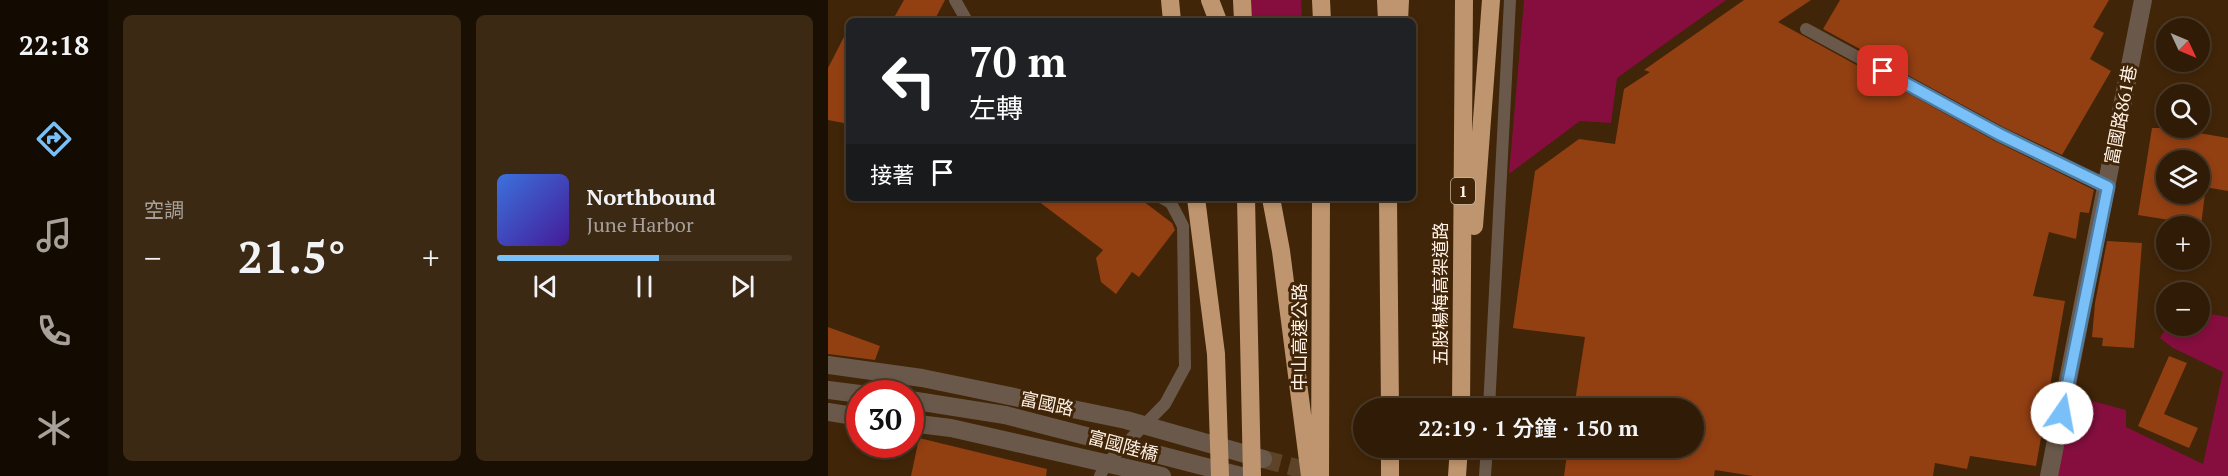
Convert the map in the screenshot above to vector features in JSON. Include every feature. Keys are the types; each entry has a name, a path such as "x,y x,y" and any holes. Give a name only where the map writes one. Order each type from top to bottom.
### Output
{"highway":[{"path":"1170,0 1173,18"},
{"path":"1210,0 1217,18"},
{"path":"1242,0 1242,18"},
{"path":"1322,0 1322,18"},
{"path":"1386,0 1387,18"},
{"path":"1399,18 1400,0"},
{"name":"五股楊梅高架道路","path":"1461,398 1464,0"},
{"path":"1462,383 1491,0"},
{"path":"1196,201 1216,354 1220,476"},
{"path":"1246,201 1252,476"},
{"path":"1272,201 1281,251 1310,476"},
{"name":"中山高速公路","path":"1320,476 1321,201"},
{"path":"1388,201 1390,398"},
{"path":"1390,374 1395,201"},
{"path":"1390,458 1390,476"},
{"path":"1457,476 1458,458"}],"street":[{"name":"富國路861巷","path":"2049,476 2108,187 2143,0"},
{"name":"富國路","path":"828,365 922,378 1146,424 1263,459"},
{"path":"828,390 846,392"},
{"name":"富國路","path":"924,402 1005,415"},
{"path":"828,412 846,415"},
{"name":"富國陸橋","path":"1005,415 1241,476"},
{"path":"924,425 951,428 1103,470 1162,476"},
{"path":"1204,476 1207,442"}],"lane":[{"path":"956,0 965,18"},
{"path":"1490,398 1510,0"},
{"path":"1806,29 1999,134 2108,187"},
{"path":"1103,470 1165,404 1185,367 1183,226 1171,203 1167,201"},
{"path":"1485,476 1486,458"}],"shaded area":[{"path":"1234,0 1301,0 1302,18 1241,18"},
{"path":"1524,0 1726,0 1617,78 1611,123 1580,121 1509,174"},
{"path":"2210,314 2228,317 2228,476 2055,476 2070,395 2126,410 2126,427 2203,464 2223,372 2173,348 2160,338 2161,336 2210,336"}],"building":[{"path":"904,0 945,0 936,18 894,18"},
{"path":"1744,0 1811,0 1778,22 1995,141 2094,190 2089,213 2080,212 2076,239 2049,232 2033,296 2065,301 2036,466 1970,456 1967,469 1935,463 1933,476 1753,476 1715,470 1714,476 1564,476 1566,458 1704,458 1704,398 1576,398 1585,337 1513,328 1535,171 1579,139 1615,144 1624,89 1650,72 1644,70"},
{"path":"1840,0 2109,0 2093,27 2104,33 2090,59 2111,71 2062,155 2003,127 1823,29"},
{"path":"846,33 846,123 828,120 828,68"},
{"path":"2152,128 2156,128 2156,138 2210,138 2210,135 2228,138 2228,191 2210,188 2210,150 2156,150 2156,204 2204,204 2202,216 2156,216 2156,218 2138,215"},
{"path":"1038,201 1143,201 1172,223 1175,230 1139,277 1132,272 1116,294 1101,282 1096,258 1103,250"},
{"path":"2107,241 2142,243 2134,348 2102,346 2103,338 2092,337 2095,303"},
{"path":"828,327 880,346 875,360 828,354"},
{"path":"2169,356 2187,363 2164,414 2198,428 2189,448 2138,426"},
{"path":"924,439 1047,469 1046,476 911,476 915,458 924,458"}],"tunnel":[{"path":"1263,459 1324,475"}],"route":[{"path":"1883,71 1999,134 2108,187 2062,413"}]}
